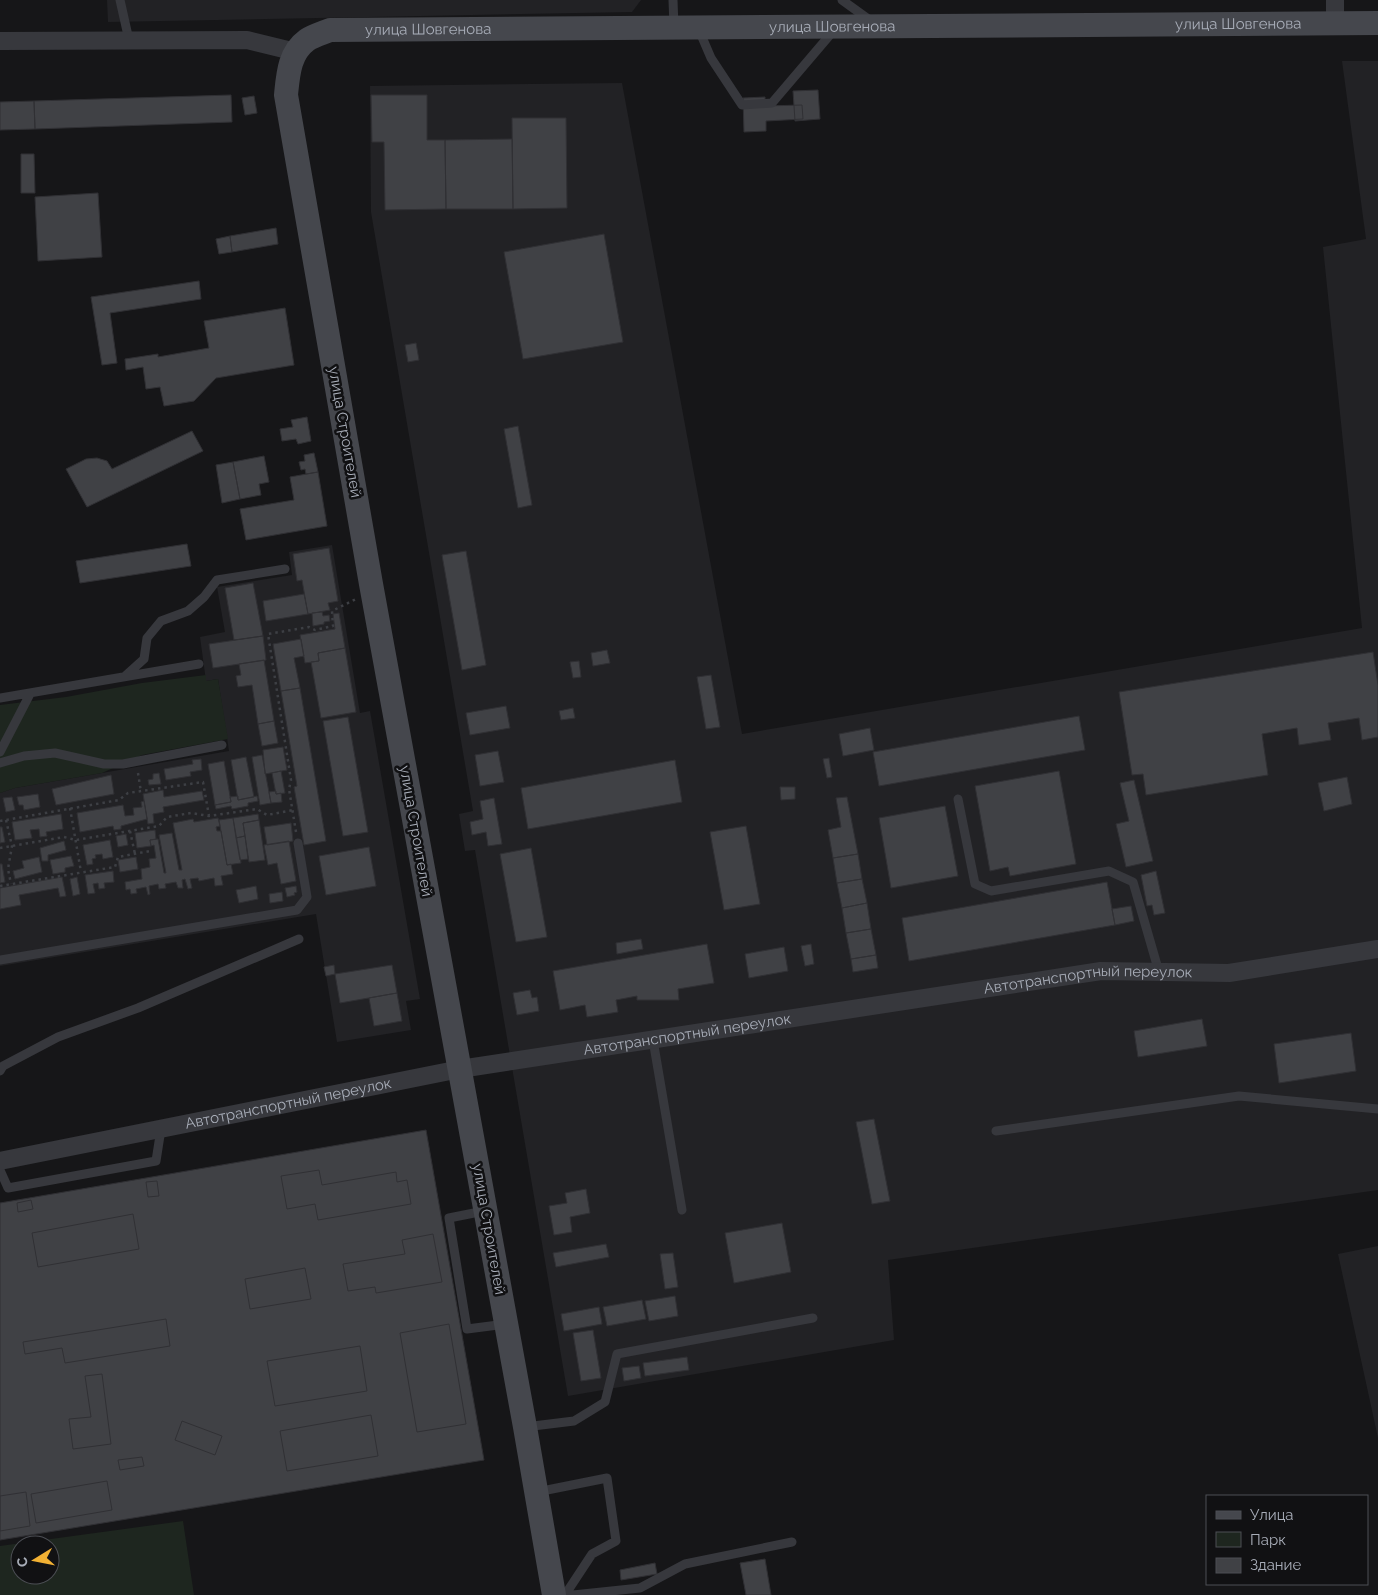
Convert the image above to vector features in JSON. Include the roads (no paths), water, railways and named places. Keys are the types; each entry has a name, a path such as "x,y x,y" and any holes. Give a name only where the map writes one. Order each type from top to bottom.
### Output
{"street":[{"path":"1335,0 1335,24"},
{"name":"улица Шовгенова","path":"293,59 308,40 330,30 1378,23"},
{"path":"0,42 248,40 293,59"},
{"name":"улица Строителей","path":"293,59 286,95 371,584 507,1324 554,1595"},
{"name":"Автотранспортный переулок","path":"0,1161 460,1069 1101,971 1229,973 1378,949"}],"lane":[{"path":"120,0 129,40"},
{"path":"673,0 674,28"},
{"path":"842,0 878,25"},
{"path":"698,27 711,58 742,105 772,103 838,26"},
{"path":"124,677 144,659 147,638 162,621 188,611 204,597 218,580 285,569"},
{"path":"0,698 199,664"},
{"path":"0,752 30,694"},
{"path":"0,763 24,756 55,753 104,764 123,764 222,745"},
{"path":"958,799 975,884 991,891 1109,871 1133,882 1160,972"},
{"path":"0,960 297,910 307,897 298,843"},
{"path":"0,1071 3,1066 58,1037 138,1008 299,939"},
{"path":"654,1040 682,1210"},
{"path":"996,1131 1238,1096 1378,1109"},
{"path":"0,1170 8,1188 156,1161 161,1129"},
{"path":"486,1211 449,1218 467,1329 507,1324"},
{"path":"525,1427 574,1421 605,1402 617,1354 814,1318"},
{"path":"536,1492 607,1478 616,1541 592,1554 566,1595"},
{"path":"574,1595 640,1588 685,1564 792,1542"}]}
